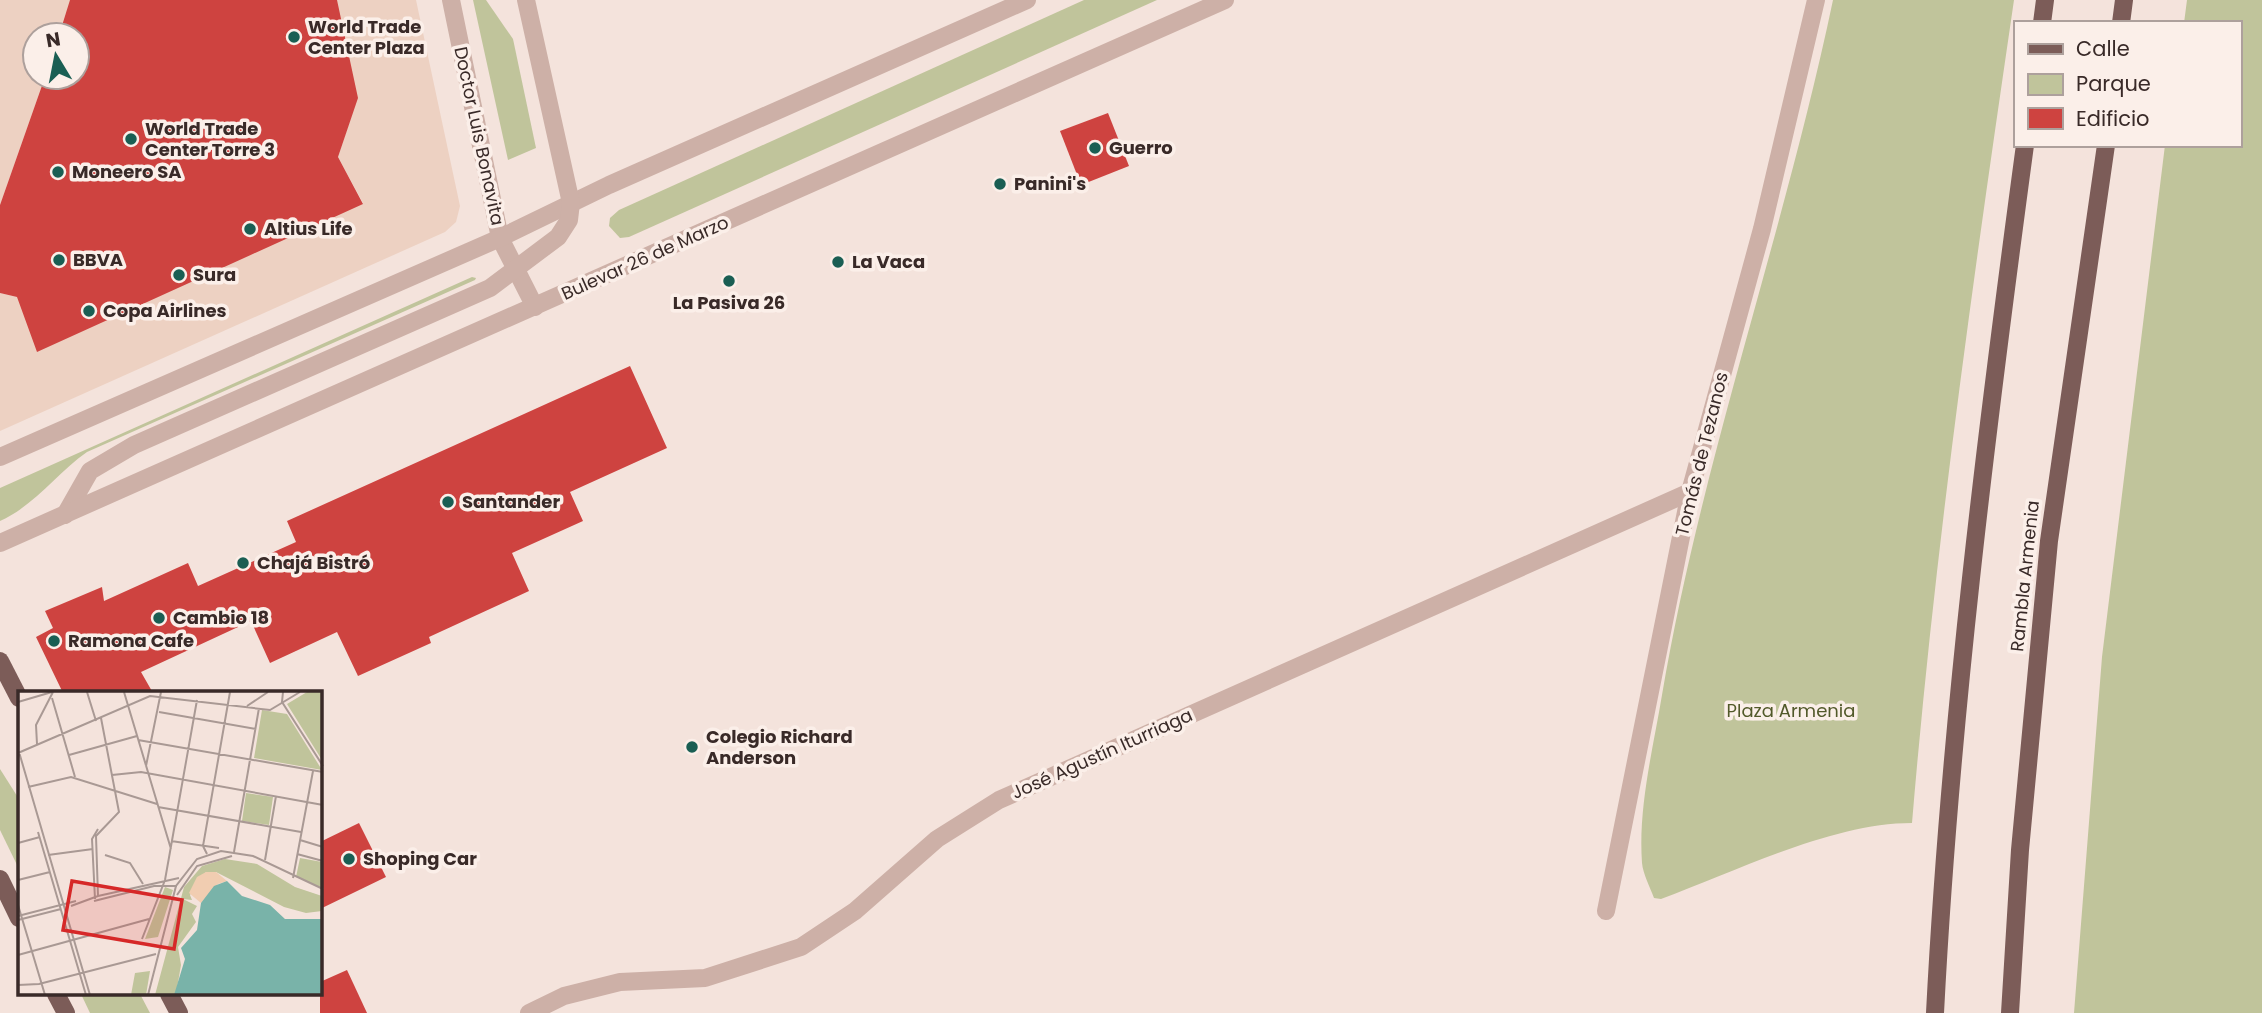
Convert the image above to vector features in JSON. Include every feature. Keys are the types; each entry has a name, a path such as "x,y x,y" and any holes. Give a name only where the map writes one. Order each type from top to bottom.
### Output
{"main road":[{"path":"2042,21 2045,0"},
{"path":"2120,21 2124,0"},
{"path":"1935,1013 1942,870 1963,643 2025,147"},
{"name":"Rambla Armenia","path":"2010,1013 2020,850 2049,541 2106,147"},
{"path":"0,662 18,696"},
{"path":"0,879 18,916"},
{"path":"58,996 66,1013"},
{"path":"170,996 178,1013"}],"street":[{"name":"Doctor Luis Bonavita","path":"451,0 500,238 535,307"},
{"path":"0,457 500,238 571,202 1027,0"},
{"name":"Bulevar 26 de Marzo","path":"0,543 1225,0"},
{"name":"Tomás de Tezanos","path":"1606,911 1690,492 1762,229 1816,0"},
{"path":"65,515 90,471 134,445 490,288 558,237 569,220 571,202 524,2"},
{"name":"José Agustín Iturriaga","path":"528,1013 564,996 620,982 705,978 801,947 855,911 937,839 999,800 1690,492"}],"green space":[{"path":"473,0 486,0 513,39 536,148 508,160"},
{"path":"1084,0 1157,0 629,237 620,238 609,226 610,218 619,210"},
{"name":"Plaza Armenia","path":"1833,0 2014,0 1944,513 1912,823 1881,825 1817,840 1661,899 1654,898 1643,867 1642,821 1679,607"},
{"path":"2187,0 2262,0 2262,1013 2074,1013 2102,657 2165,147 2241,147 2241,21 2184,21"},
{"path":"472,277 476,278 475,280 87,452 24,507 0,521 0,488"},
{"path":"0,769 18,797 18,867 0,830"},
{"path":"82,996 141,996 150,1013 90,1013"}],"shaded area":[{"path":"0,0 416,0 460,206 456,222 445,232 0,431 0,293 17,297 363,203 338,157 354,108 66,13 63,21 21,21 21,91 40,91 0,205"}],"building":[{"path":"70,0 337,0 358,98 338,157 363,204 37,352 17,297 0,293 0,205 40,91 91,91 91,21 63,21"},
{"name":"Guerro","path":"1108,113 1129,166 1081,185 1060,131"},
{"path":"630,366 667,448 570,492 583,521 512,553 529,591 429,637 431,643 358,676 337,632 270,663 251,621 141,672 152,691 62,691 36,637 53,628 45,611 102,587 104,601 188,563 198,586 296,542 287,521"},
{"name":"Shoping Car","path":"359,823 386,877 322,908 322,841"},
{"path":"347,970 367,1013 320,1013 322,981"}],"place":[{"name":"World Trade Center Plaza","path":"294,37"},
{"name":"World Trade Center Torre 3","path":"131,139"},
{"name":"Guerro","path":"1095,148"},
{"name":"Moneero SA","path":"58,172"},
{"name":"Panini's","path":"1000,184"},
{"name":"Altius Life","path":"250,229"},
{"name":"BBVA","path":"59,260"},
{"name":"La Vaca","path":"838,262"},
{"name":"Sura","path":"179,275"},
{"name":"La Pasiva 26","path":"729,281"},
{"name":"Copa Airlines","path":"89,311"},
{"name":"Santander","path":"448,502"},
{"name":"Chajá Bistró","path":"243,563"},
{"name":"Cambio 18","path":"159,618"},
{"name":"Ramona Cafe","path":"54,641"},
{"name":"Colegio Richard Anderson","path":"692,747"},
{"name":"Shoping Car","path":"349,859"}]}
